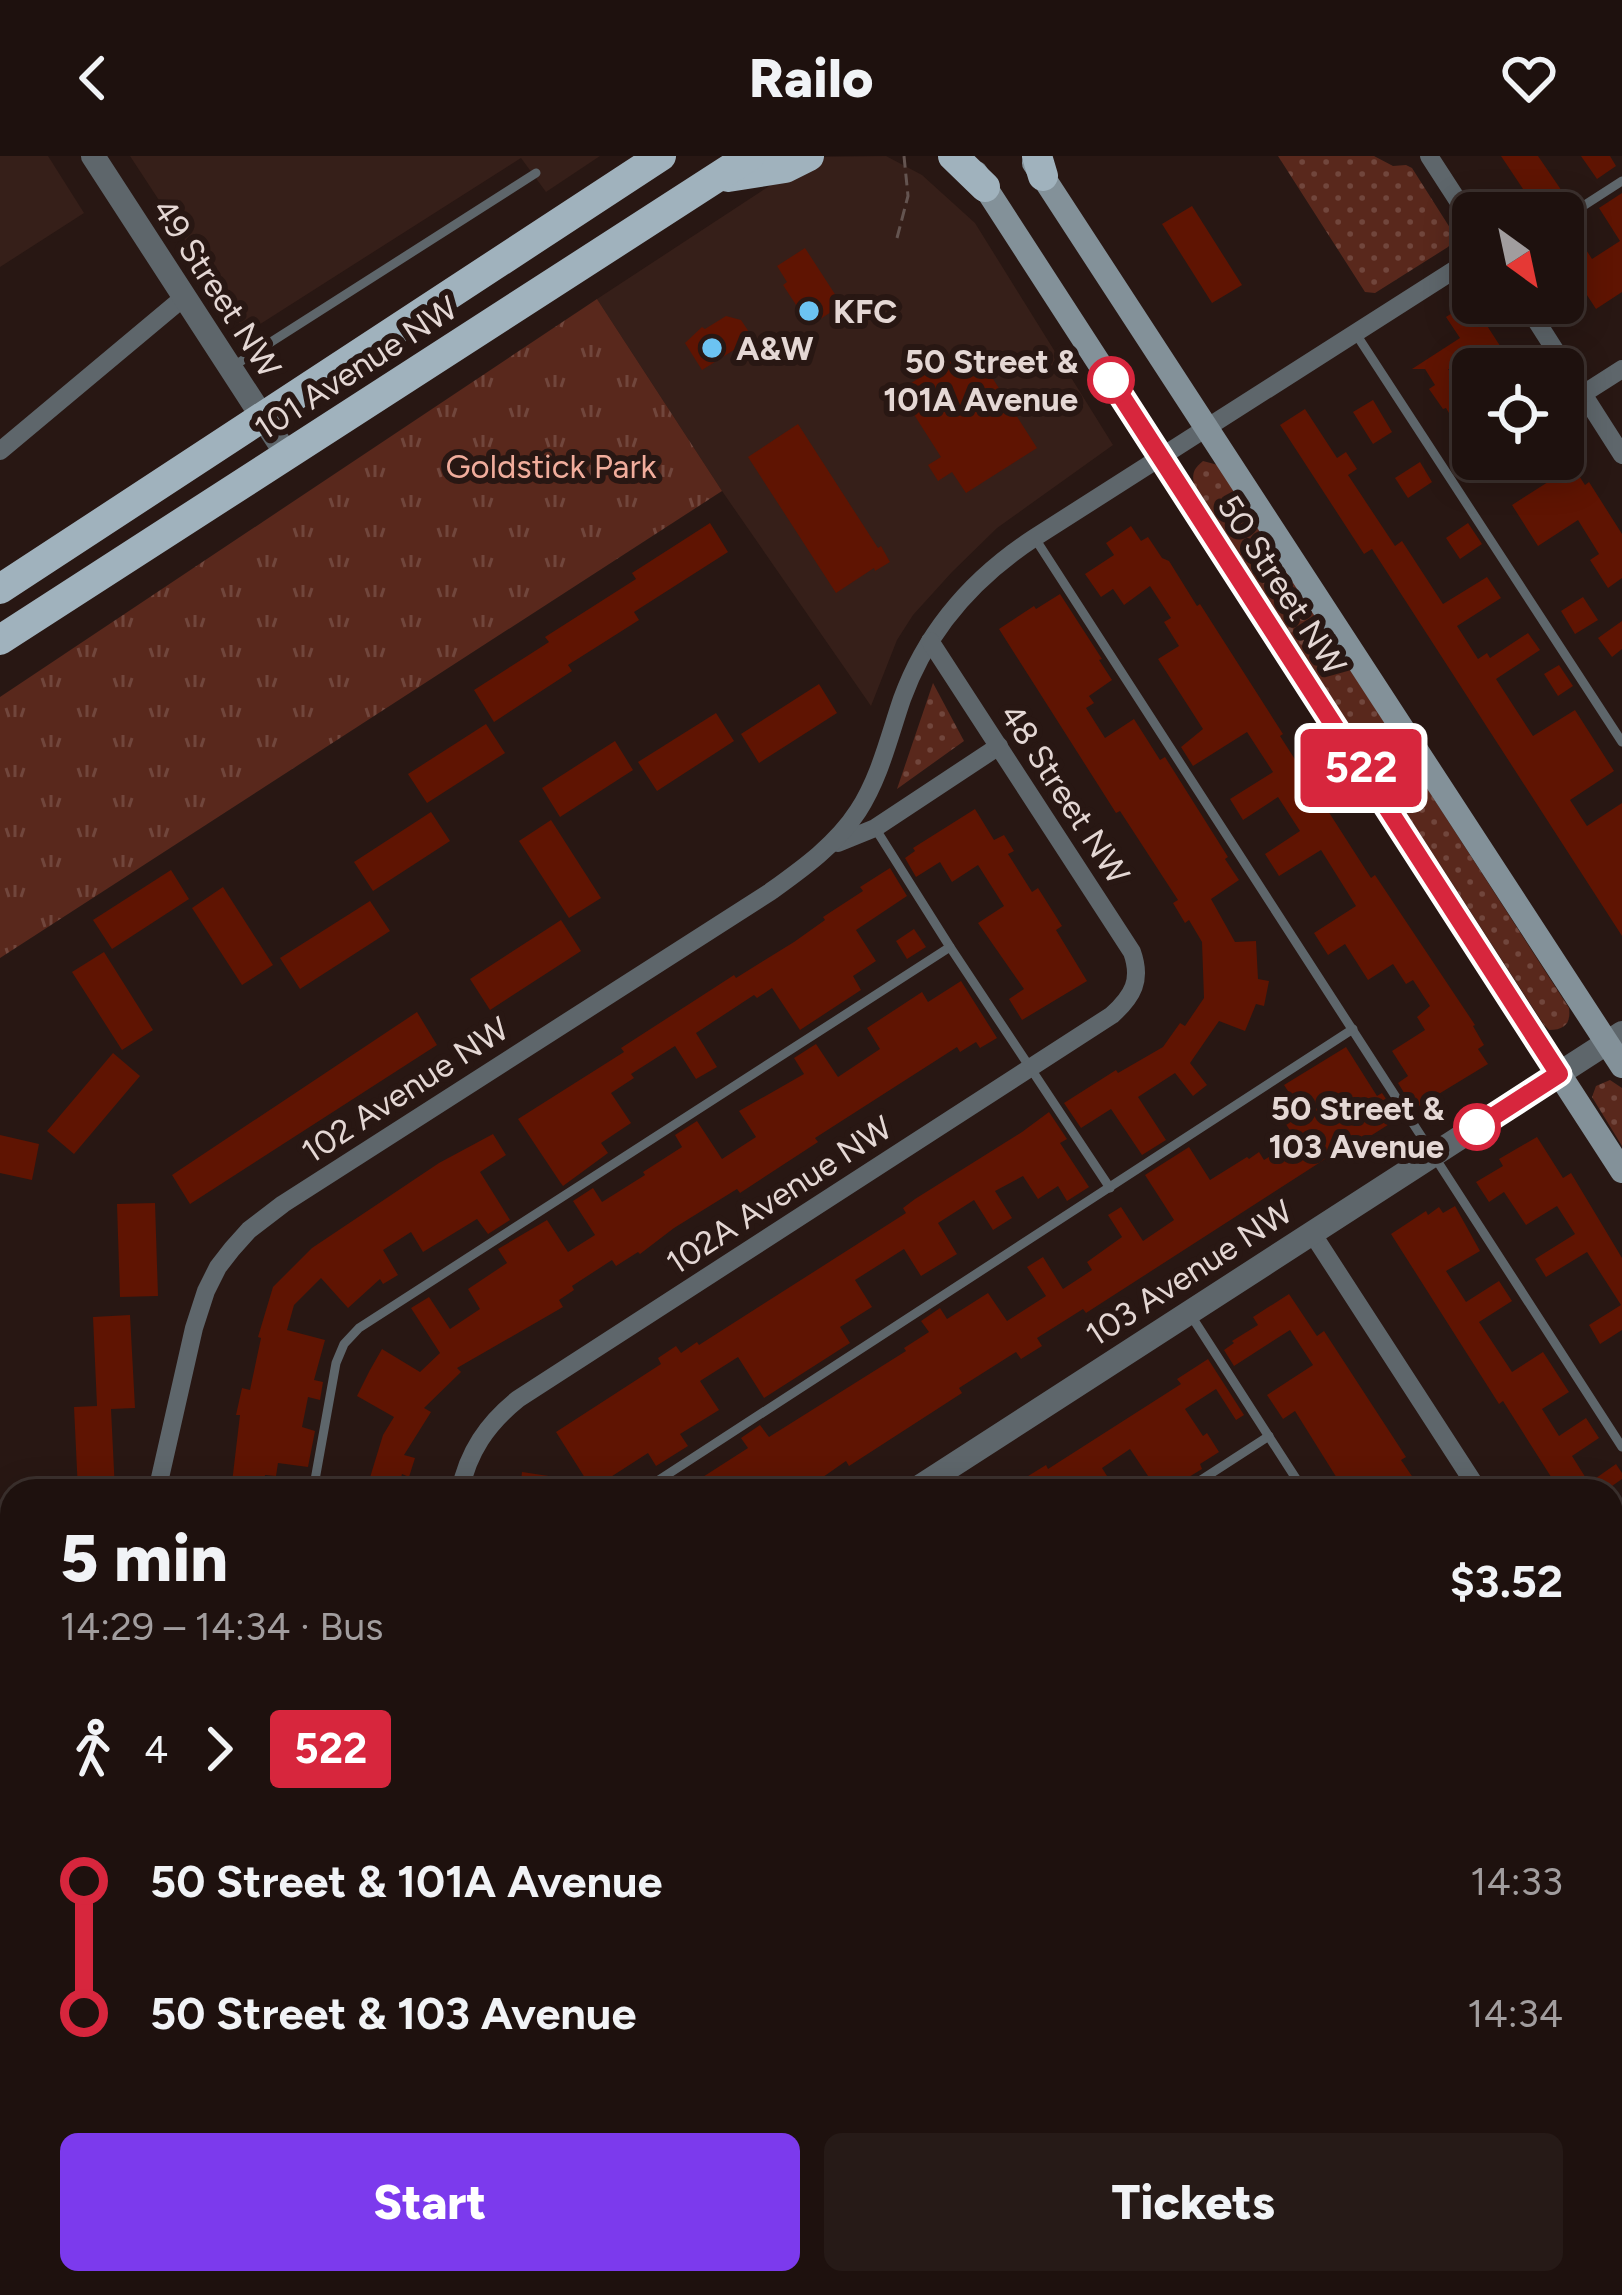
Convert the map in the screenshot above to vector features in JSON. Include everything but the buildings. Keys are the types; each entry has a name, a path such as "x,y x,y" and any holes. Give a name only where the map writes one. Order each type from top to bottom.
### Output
{"main road":[{"name":"101 Avenue NW","path":"0,589 661,156"},
{"name":"101 Avenue NW","path":"0,640 750,156"},
{"path":"716,179 785,168 809,156"},
{"path":"952,156 985,187"},
{"name":"50 Street NW","path":"965,156 1622,1172"},
{"name":"50 Street NW","path":"1037,163 1208,429 1615,1038 1622,1066"}],"street":[{"name":"49 Street NW","path":"93,156 286,455"},
{"path":"1429,156 1452,192"},
{"name":"102 Avenue NW","path":"160,1479 199,1310 218,1268 250,1230 357,1156 770,892 828,847 872,787 909,682 930,641 988,571 1452,272"},
{"path":"0,451 183,298"},
{"path":"1584,393 1622,369"},
{"path":"1584,396 1622,454"},
{"name":"48 Street NW","path":"930,641 1132,952 1136,983"},
{"name":"102 Avenue NW","path":"828,847 875,828 999,746"},
{"name":"102A Avenue NW","path":"462,1479 486,1430 518,1399 1112,1016 1136,983"},
{"name":"103 Avenue NW","path":"932,1479 1615,1038"},
{"path":"1312,1233 1471,1479"}],"lane":[{"name":"101 Avenue NW","path":"230,368 536,173"},
{"path":"1584,205 1622,181"},
{"path":"1356,334 1622,742"},
{"path":"1034,538 1622,1447"},
{"path":"875,828 1110,1188"},
{"path":"315,1479 336,1364 350,1336 950,947"},
{"path":"661,1479 1353,1030"},
{"path":"1189,1312 1296,1479"},
{"path":"1203,1479 1269,1436"}],"path":[{"path":"897,238 908,196 904,156"}],"shaded area":[{"path":"0,156 48,156 84,213 0,267"},
{"path":"130,156 600,156 546,192 521,158 246,333"},
{"path":"886,156 922,175 975,223 1113,445 997,528 952,572 897,640 871,706 597,299 820,157"}],"green space":[{"path":"1278,156 1374,156 1393,166 1412,168 1452,231 1452,242 1375,293 1365,292"},
{"name":"Goldstick Park","path":"597,299 722,491 0,958 0,697"},
{"path":"1203,461 1218,465 1569,1008 1563,1027 1549,1030 1544,1025 1194,485 1194,472"},
{"path":"933,683 964,741 897,789"},
{"path":"1610,1080 1622,1088 1622,1146 1592,1097 1596,1086"}],"bus line":[{"name":"522","path":"1111,380 1559,1074 1477,1127"}],"place":[{"name":"KFC","path":"809,311"},
{"name":"A&W","path":"712,348"},
{"name":"50 Street & 101A Avenue","path":"1111,380"},
{"name":"50 Street & 103 Avenue","path":"1477,1127"}]}
